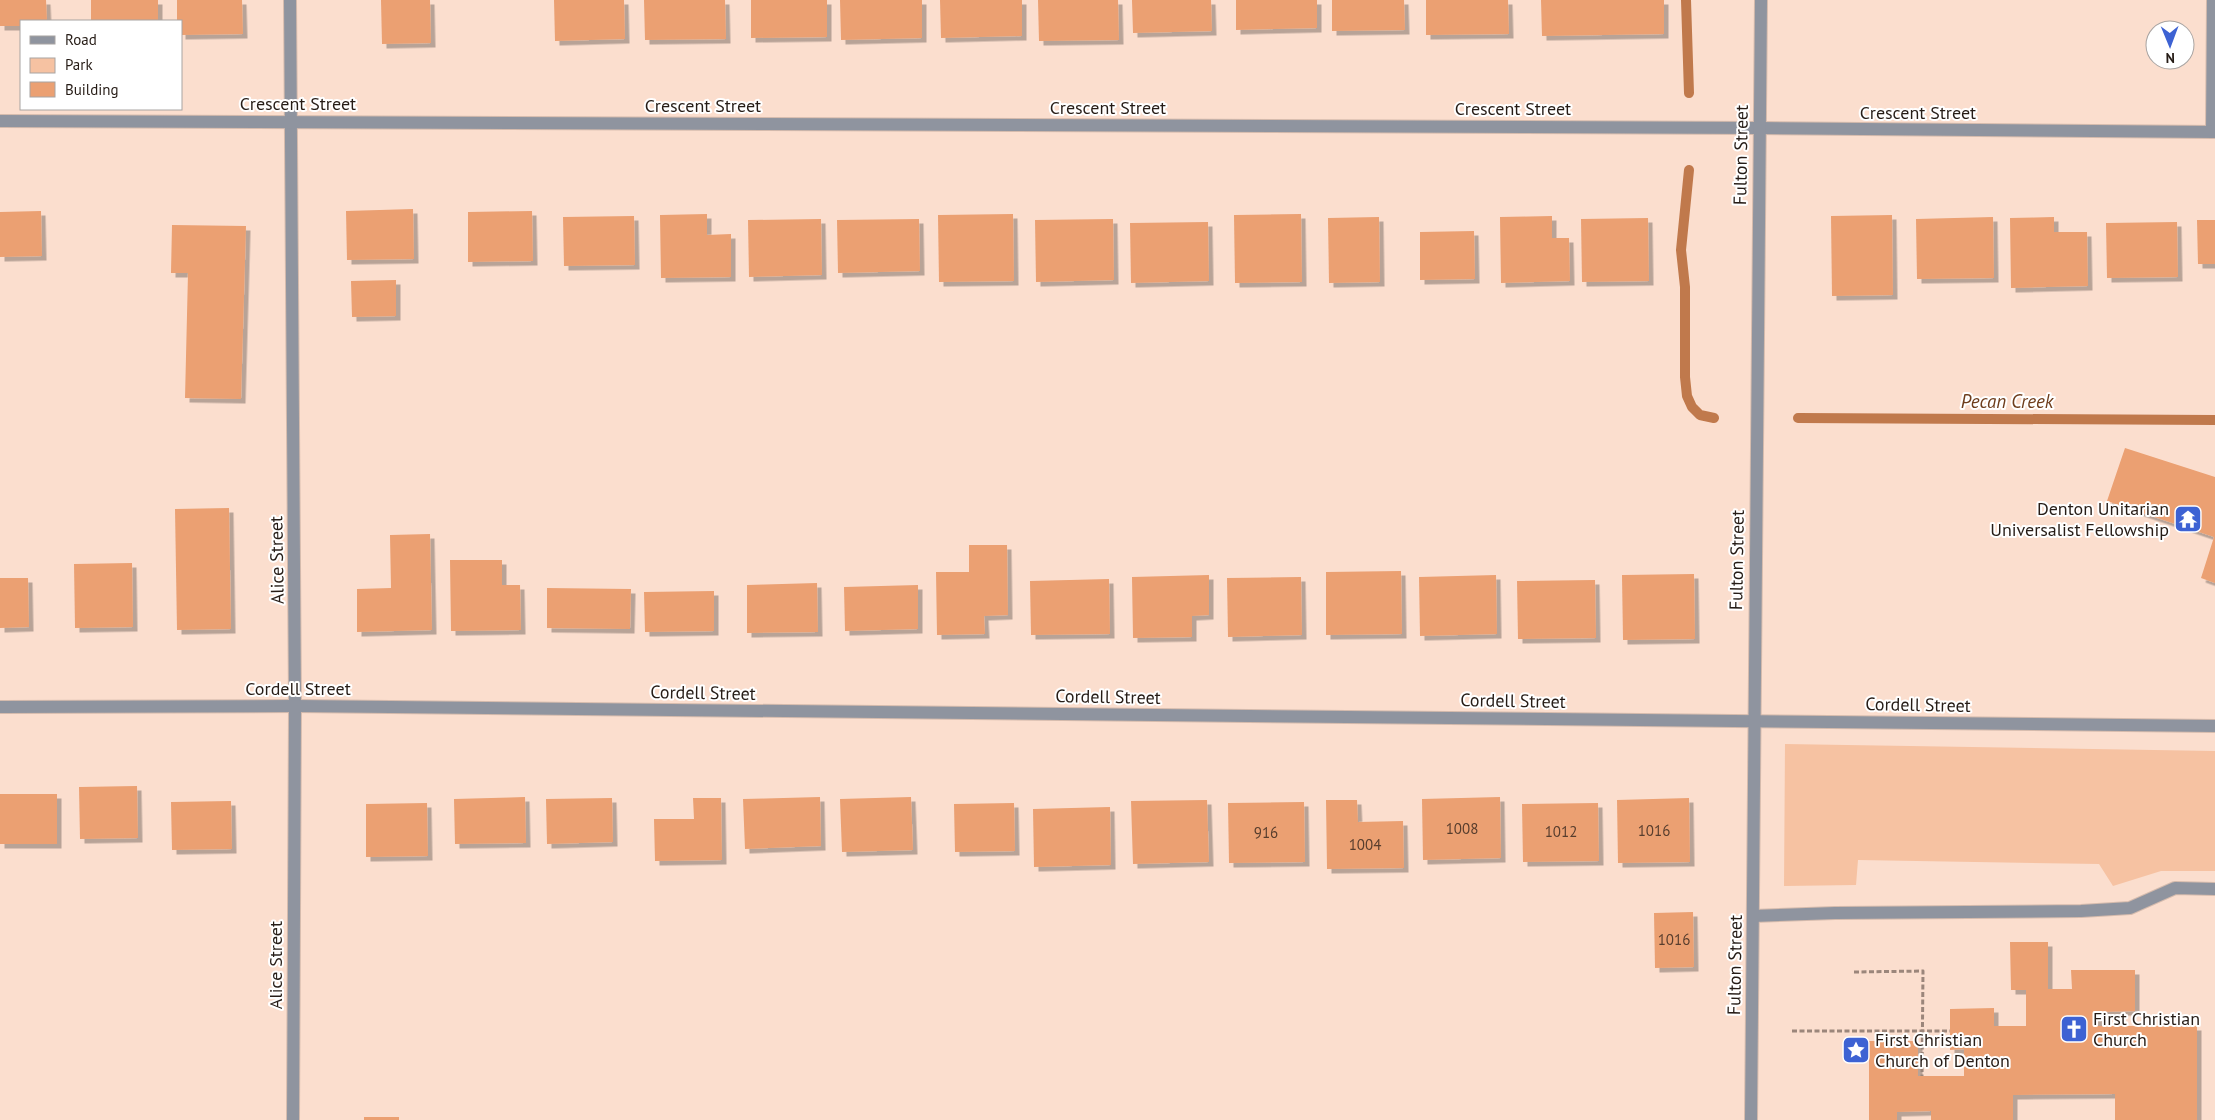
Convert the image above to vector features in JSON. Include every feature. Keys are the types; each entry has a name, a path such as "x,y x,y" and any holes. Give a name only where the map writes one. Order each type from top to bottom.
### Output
{"street":[{"name":"Alice Street","path":"290,0 295,706 292,1120"},
{"name":"Fulton Street","path":"1751,1120 1760,0"},
{"path":"2213,0 2213,132"},
{"name":"Crescent Street","path":"0,121 1759,128 2213,132"},
{"name":"Cordell Street","path":"0,707 295,706 2215,726"},
{"path":"1753,916 1835,913 2081,911 2130,908 2175,888 2215,889"}],"path":[{"path":"1854,972 1923,971 1922,1076"},
{"path":"1792,1031 1950,1031"}],"green space":[{"path":"1785,744 2215,751 2215,871 2161,871 2113,886 2099,864 1858,860 1856,885 1784,886"}],"building":[{"path":"0,0 46,0 47,20 20,20 20,26 0,26"},
{"path":"91,0 158,0 158,20 91,20"},
{"path":"177,0 242,0 243,34 182,35 182,20 177,20"},
{"path":"381,0 430,0 431,43 382,44"},
{"path":"554,0 624,0 625,39 555,41"},
{"path":"644,0 725,0 726,39 645,40"},
{"path":"751,0 827,0 827,37 751,38"},
{"path":"840,0 922,0 922,38 841,40"},
{"path":"940,0 1022,0 1022,36 941,38"},
{"path":"1038,0 1118,0 1119,40 1039,41"},
{"path":"1132,0 1211,0 1212,31 1133,33"},
{"path":"1236,0 1317,0 1317,28 1236,30"},
{"path":"1332,0 1404,0 1405,30 1332,31"},
{"path":"1426,0 1508,0 1509,34 1426,35"},
{"path":"1541,0 1664,0 1664,34 1542,36"},
{"path":"413,209 414,259 347,260 346,211"},
{"path":"41,211 42,256 0,257 0,212"},
{"path":"532,211 533,261 468,262 468,212"},
{"path":"707,214 707,235 731,234 731,277 661,278 660,215"},
{"path":"1013,214 1014,281 939,282 938,215"},
{"path":"1301,214 1302,282 1235,283 1234,215"},
{"path":"1892,215 1893,295 1832,296 1831,216"},
{"path":"634,216 635,265 564,266 563,217"},
{"path":"1552,216 1552,238 1569,238 1570,281 1501,283 1500,217"},
{"path":"1379,217 1380,282 1329,283 1328,218"},
{"path":"1993,217 1994,278 1917,279 1916,219"},
{"path":"2054,217 2054,232 2087,232 2088,286 2011,288 2010,218"},
{"path":"1648,218 1649,281 1582,282 1581,219"},
{"path":"821,219 822,275 749,277 748,220"},
{"path":"919,219 920,271 838,273 837,220"},
{"path":"1113,219 1114,280 1036,282 1035,220"},
{"path":"2197,220 2215,220 2215,264 2198,264"},
{"path":"1208,222 1209,281 1131,283 1130,223"},
{"path":"2177,222 2178,277 2107,278 2106,223"},
{"path":"172,225 246,226 241,399 185,398 188,273 171,273"},
{"path":"1474,231 1475,279 1420,280 1420,232"},
{"path":"396,280 396,316 352,317 351,281"},
{"name":"Denton Unitarian Universalist Fellowship","path":"2125,448 2215,477 2215,583 2201,578 2214,537 2107,501"},
{"path":"229,508 231,629 177,630 175,509"},
{"path":"430,534 432,630 357,632 357,589 391,588 390,535"},
{"path":"969,545 1007,545 1008,615 984,616 985,634 937,635 936,572 969,572"},
{"path":"450,560 502,560 502,585 520,585 521,630 451,631"},
{"path":"132,563 133,627 75,628 74,564"},
{"path":"1401,571 1402,634 1326,635 1326,572"},
{"path":"1694,574 1695,639 1623,640 1622,575"},
{"path":"1209,575 1209,615 1192,616 1192,637 1133,638 1132,577"},
{"path":"1496,575 1497,634 1420,636 1419,577"},
{"path":"1301,577 1302,635 1228,637 1227,578"},
{"path":"0,578 28,578 29,627 0,628"},
{"path":"1109,579 1110,634 1031,635 1030,581"},
{"path":"1595,580 1596,638 1518,639 1517,581"},
{"path":"817,583 818,632 747,633 747,585"},
{"path":"918,585 918,629 845,631 844,587"},
{"path":"547,588 631,589 630,629 547,628"},
{"path":"714,591 714,631 645,632 644,592"},
{"path":"137,786 138,838 80,839 79,787"},
{"path":"0,794 57,794 57,844 0,844"},
{"path":"525,797 526,843 455,844 454,799"},
{"path":"820,797 821,846 745,849 743,799"},
{"path":"911,797 913,850 842,852 840,799"},
{"path":"1500,797 1501,858 1423,860 1422,799"},
{"path":"612,798 613,842 547,844 546,799"},
{"path":"693,798 721,798 722,860 655,861 654,819 694,819"},
{"path":"1689,798 1690,862 1618,863 1617,800"},
{"path":"1207,800 1209,862 1133,864 1131,801"},
{"path":"1326,800 1357,800 1358,822 1403,821 1404,868 1327,869"},
{"path":"231,801 232,849 172,850 171,802"},
{"path":"1304,802 1305,862 1229,863 1228,803"},
{"path":"427,803 428,856 366,857 366,804"},
{"path":"1014,803 1015,851 955,852 954,804"},
{"path":"1598,803 1599,861 1523,862 1522,804"},
{"path":"1110,807 1111,865 1034,867 1033,809"},
{"path":"1693,912 1694,967 1655,968 1654,913"},
{"name":"First Christian Church","path":"2010,942 2048,942 2048,989 2072,989 2071,970 2135,970 2135,1011 2098,1012 2098,1026 2197,1026 2197,1120 2115,1120 2115,1094 2013,1095 2013,1120 1931,1120 1931,1111 1897,1112 1897,1120 1869,1120 1869,1041 1918,1041 1918,1076 1964,1076 1964,1049 1950,1050 1950,1009 1994,1008 1994,1026 2026,1026 2026,990 2011,990"},
{"path":"364,1117 399,1117 399,1120 364,1120"}],"waterway":[{"name":"Pecan Creek","path":"1686,0 1689,93"},
{"name":"Pecan Creek","path":"1689,170 1681,250 1685,287 1685,377 1687,396 1692,407 1700,415 1714,418"},
{"name":"Pecan Creek","path":"1798,418 2215,420"}],"place":[{"name":"Denton Unitarian Universalist Fellowship","path":"2188,519"},
{"name":"First Christian Church","path":"2074,1029"},
{"name":"First Christian Church of Denton","path":"1856,1050"}]}
